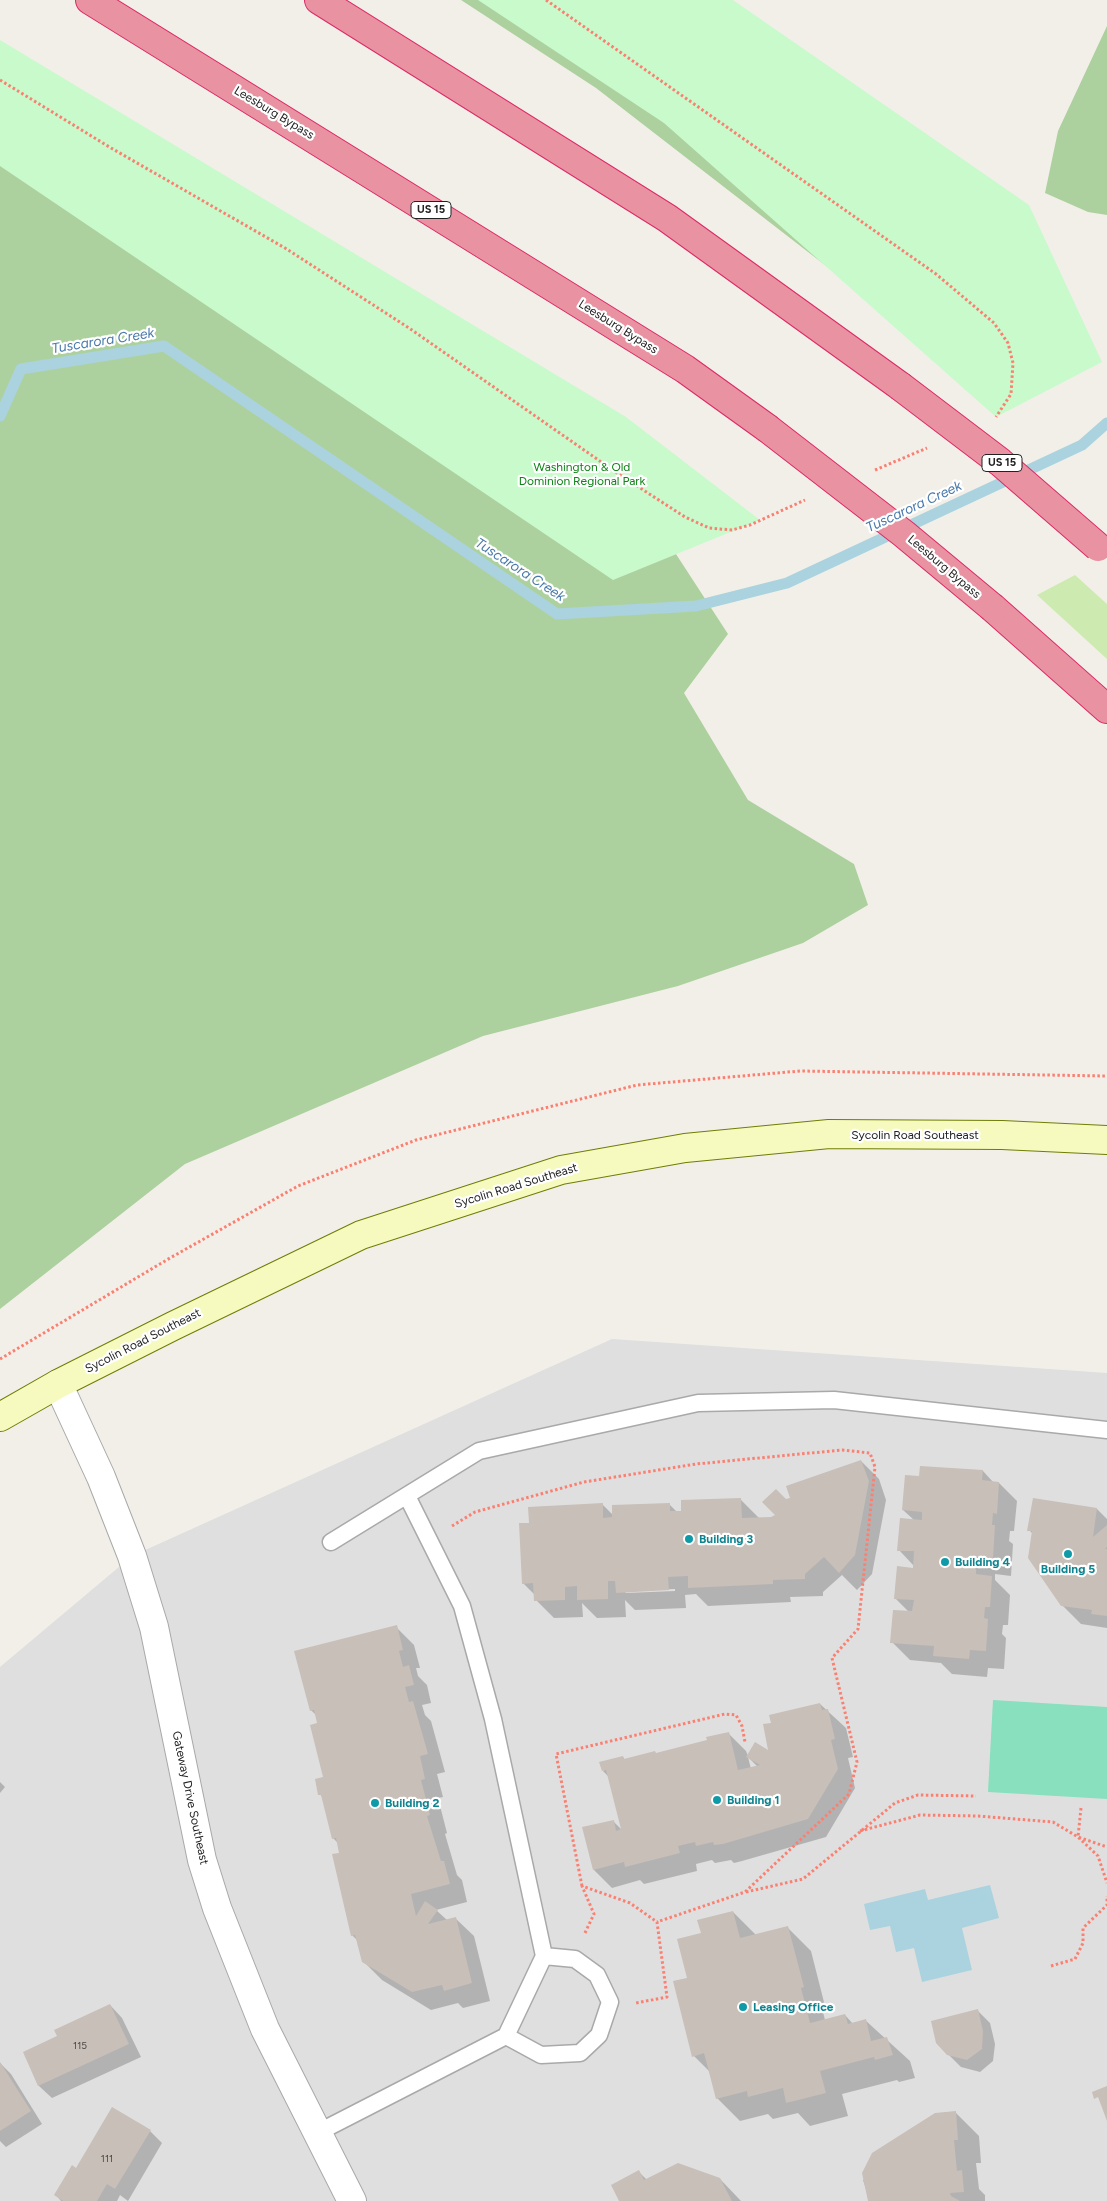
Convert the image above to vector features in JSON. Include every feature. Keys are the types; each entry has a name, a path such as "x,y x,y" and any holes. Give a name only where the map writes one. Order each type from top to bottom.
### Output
{"highway":[{"name":"Leesburg Bypass","path":"90,0 686,369 767,428 904,534 994,608 1107,709"},
{"name":"US 15","path":"319,0 667,218 900,386 1000,462 1102,551"}],"main road":[{"name":"Sycolin Road Southeast","path":"0,1417 58,1384 266,1279 361,1235 561,1170 686,1148 829,1134 1002,1135 1107,1140"}],"street":[{"name":"Gateway Drive Southeast","path":"58,1384 101,1477 132,1556 154,1627 202,1860 217,1908 265,2029 352,2201"}],"lane":[{"path":"331,1542 479,1452 698,1403 834,1400 1107,1430"},
{"path":"318,2133 506,2036 544,1956 485,1691 462,1606 407,1496"},
{"path":"506,2036 541,2055 580,2054 599,2035 610,2002 597,1975 574,1959 544,1956"}],"path":[{"path":"0,1359 40,1334"},
{"path":"429,1540 475,1512 584,1482 696,1464 842,1450 870,1453 875,1467 858,1629 832,1658 857,1762 849,1794 745,1892"},
{"path":"574,1959 594,1914 582,1886 556,1754 725,1714 736,1715 742,1726 745,1742"},
{"path":"657,1922 745,1892 803,1879 895,1803 918,1795 976,1796"},
{"path":"1078,1837 1081,1808"},
{"path":"860,1831 920,1816 978,1816 1053,1822 1078,1837 1107,1847"},
{"path":"1078,1837 1098,1856 1107,1883"},
{"path":"582,1886 630,1904 657,1922 667,1997 634,2004 610,2002"},
{"path":"1051,1966 1075,1959 1083,1943 1083,1928 1107,1905 1107,1896"}],"shaded area":[{"path":"612,1339 1107,1373 1107,2201 0,2201 0,1667 132,1556"}],"green space":[{"path":"461,0 519,0 918,337 596,88"},
{"path":"478,0 733,0 1029,205 1102,362 996,417 664,123"},
{"path":"1107,26 1107,215 1088,212 1045,193 1058,131"},
{"name":"Washington & Old Dominion Regional Park","path":"0,40 626,417 760,520 613,580 0,166"},
{"path":"0,104 661,531 728,634 684,693 748,800 854,864 868,905 803,943 678,986 483,1036 185,1164 0,1309"},
{"path":"1075,575 1107,604 1107,659 1037,595"},
{"path":"993,1700 1107,1707 1107,1799 988,1792"}],"water":[{"path":"990,1885 999,1918 962,1928 972,1970 922,1982 914,1948 896,1952 890,1926 870,1930 864,1904 925,1889 928,1900"}],"building":[{"name":"Building 3","path":"861,1460 869,1481 855,1555 839,1573 824,1557 805,1574 805,1579 773,1580 773,1584 688,1588 688,1576 668,1577 669,1590 616,1593 615,1581 608,1581 608,1599 577,1600 577,1586 565,1587 565,1600 534,1601 533,1583 522,1584 519,1523 529,1523 528,1507 603,1503 603,1518 612,1517 612,1505 670,1503 670,1511 681,1511 681,1500 741,1498 742,1518 771,1517 775,1515 762,1502 776,1489 786,1499 790,1498 786,1486"},
{"name":"Building 4","path":"920,1466 983,1470 982,1480 999,1482 997,1514 993,1513 992,1525 995,1525 993,1558 977,1557 976,1574 992,1576 990,1607 985,1607 984,1618 988,1619 986,1651 970,1650 969,1659 933,1656 934,1646 890,1643 893,1610 912,1611 914,1600 894,1599 897,1566 913,1568 914,1551 897,1551 900,1518 922,1520 922,1512 902,1510 905,1475 919,1476"},
{"name":"Building 5","path":"1033,1498 1097,1508 1093,1537 1107,1525 1107,1547 1105,1549 1107,1549 1107,1616 1091,1614 1092,1610 1061,1606 1028,1558 1032,1531 1027,1531"},
{"name":"Building 2","path":"397,1625 403,1650 399,1651 403,1667 409,1665 414,1685 405,1687 409,1702 413,1701 428,1754 420,1756 425,1779 421,1780 430,1815 427,1816 441,1861 444,1861 450,1884 411,1894 416,1916 425,1901 438,1910 428,1924 456,1917 472,1983 444,1991 442,1985 412,1992 362,1962 355,1935 351,1936 332,1854 339,1853 336,1838 332,1839 321,1795 318,1795 315,1779 323,1777 310,1725 317,1723 314,1710 310,1711 294,1651"},
{"name":"Building 1","path":"820,1703 822,1710 828,1709 835,1739 831,1740 838,1769 808,1819 723,1844 714,1845 713,1842 696,1846 695,1842 678,1846 680,1853 625,1867 624,1862 593,1870 582,1827 614,1820 616,1831 621,1829 606,1770 602,1771 599,1762 623,1756 624,1759 655,1751 656,1753 707,1740 706,1737 729,1732 738,1770 760,1765 746,1757 755,1742 768,1750 763,1724 771,1723 769,1715"},
{"name":"Leasing Office","path":"733,1911 740,1938 788,1926 804,1987 801,1988 810,2023 845,2014 848,2024 866,2019 871,2041 887,2037 893,2055 875,2060 874,2057 820,2071 826,2093 786,2103 783,2088 748,2097 747,2091 716,2099 704,2053 692,2057 673,1981 687,1978 677,1939 701,1933 697,1920"},
{"path":"110,2004 129,2044 38,2086 23,2052 57,2036 54,2030"},
{"path":"978,2009 983,2031 982,2049 967,2060 947,2055 936,2043 931,2021"},
{"path":"0,2062 31,2111 0,2131"},
{"path":"1107,2086 1107,2121 1098,2097 1094,2099 1092,2092"},
{"path":"112,2107 151,2130 115,2189 107,2184 97,2201 63,2201 54,2195 72,2165 76,2168"},
{"path":"956,2111 958,2140 954,2140 957,2171 962,2170 964,2192 950,2193 951,2196 960,2201 868,2201 862,2173 872,2153 935,2113"},
{"path":"678,2163 720,2178 732,2201 619,2201 611,2185 639,2170 644,2180"}],"waterway":[{"name":"Tuscarora Creek","path":"0,416 21,369 164,346 557,614 696,606 787,583 1082,445 1107,423"}],"place":[{"name":"Building 3","path":"689,1539"},
{"name":"Building 5","path":"1068,1554"},
{"name":"Building 4","path":"945,1562"},
{"name":"Building 1","path":"717,1800"},
{"name":"Building 2","path":"375,1803"},
{"name":"Leasing Office","path":"743,2007"}]}
